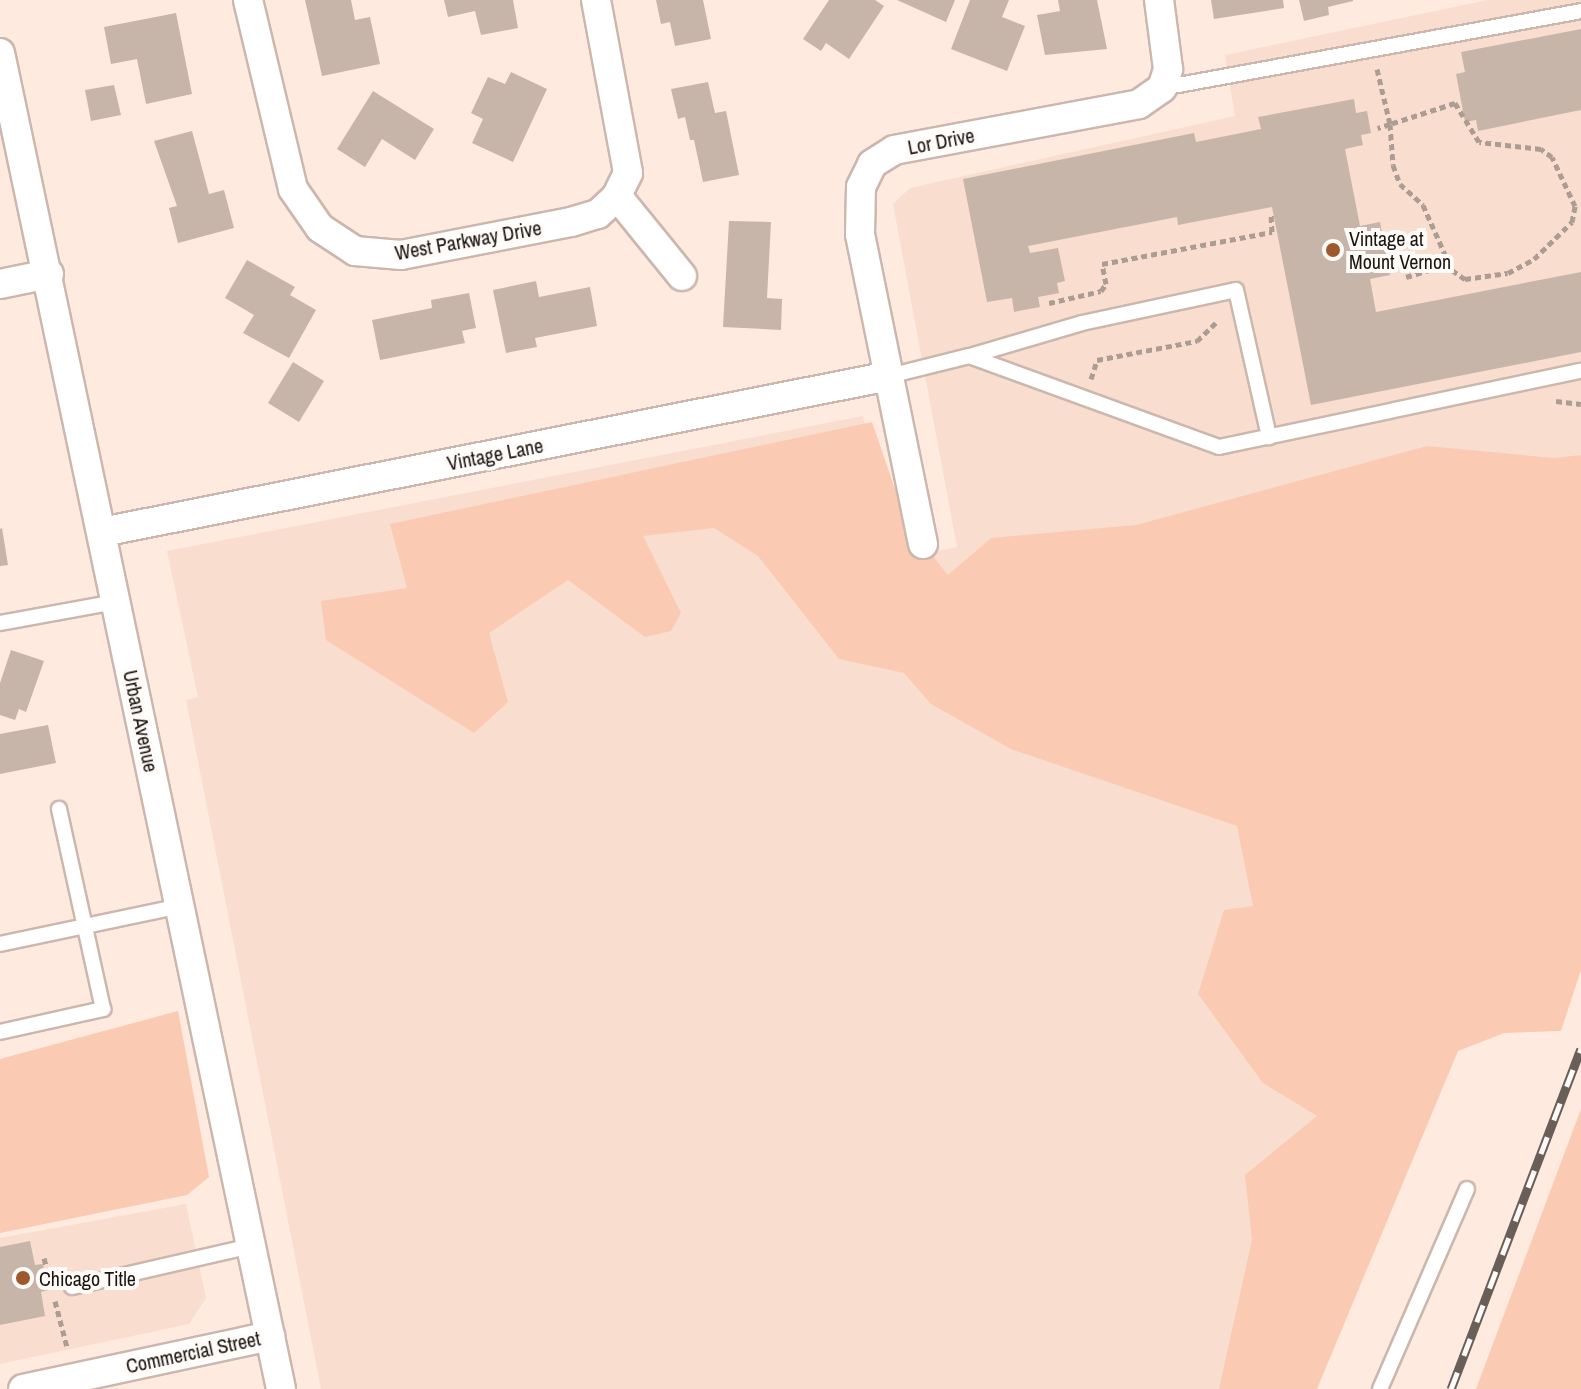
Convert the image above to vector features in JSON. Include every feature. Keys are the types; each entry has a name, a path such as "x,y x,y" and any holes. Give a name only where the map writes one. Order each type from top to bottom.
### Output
{"street":[{"name":"West Parkway Drive","path":"248,0 293,189 320,228 355,251 401,255 571,222 598,214 617,196"},
{"path":"596,0 628,173 617,196 682,276"},
{"path":"1159,0 1168,60 1162,88"},
{"name":"Urban Avenue","path":"1,64 49,274 281,1389"},
{"name":"Lor Drive","path":"923,544 860,234 861,187 872,164 894,150 1139,104 1162,88"},
{"path":"0,284 49,274"},
{"name":"Vintage Lane","path":"102,532 889,376"},
{"name":"Commercial Street","path":"23,1389 270,1336"}],"lane":[{"path":"1162,88 1581,11"},
{"path":"889,376 1082,323 1236,290 1269,437"},
{"path":"969,356 1219,447 1581,371"},
{"path":"0,623 116,602"},
{"path":"0,1032 103,1009 59,809"},
{"path":"0,944 180,906"},
{"path":"1380,1389 1467,1189"},
{"path":"72,1287 251,1246"}],"path":[{"path":"1376,64 1390,124 1400,184 1423,205 1448,264 1465,279 1508,273 1534,259 1572,222 1575,206 1565,177 1541,149 1479,142 1455,103 1390,124 1378,128"},
{"path":"1049,303 1101,291 1106,284 1102,264 1272,232 1271,215"},
{"path":"1406,277 1448,264"},
{"path":"1083,398 1097,360 1197,341 1217,322"},
{"path":"1556,401 1581,404"}],"shaded area":[{"path":"1488,0 1581,0 1581,596 1294,1389 321,1389 186,700 198,697 167,551 863,416 893,560 957,547 893,204 910,188 1235,116 1225,55"},
{"path":"872,422 907,524 948,575 991,538 1136,525 1427,446 1554,458 1581,455 1581,970 1561,1031 1504,1033 1458,1051 1317,1389 1219,1389 1252,1240 1245,1175 1317,1116 1263,1083 1198,994 1224,910 1253,906 1237,826 1011,749 931,704 904,673 839,659 758,556 714,528 643,536 681,613 671,631 645,637 568,580 489,633 508,702 474,733 326,640 321,601 407,588 390,524"},
{"path":"178,1011 209,1177 187,1195 0,1233 0,1059"},
{"path":"1581,1109 1581,1389 1476,1389"},
{"path":"186,1204 206,1298 189,1324 0,1364 0,1238"}],"building":[{"path":"305,0 351,0 355,20 370,17 380,64 322,76"},
{"path":"444,0 513,0 518,28 481,35 475,11 448,17"},
{"path":"656,0 703,0 711,39 675,46 670,22 661,24"},
{"path":"829,0 875,0 884,6 849,59 826,43 821,51 803,39"},
{"path":"897,0 955,0 946,22"},
{"path":"970,0 1009,0 1002,17 1025,26 1007,71 951,49"},
{"path":"1058,0 1097,0 1107,49 1045,55 1037,15 1060,11"},
{"path":"1211,0 1283,0 1284,8 1214,19"},
{"path":"1299,0 1353,1 1328,7 1329,15 1304,21"},
{"path":"176,13 192,94 146,104 137,59 111,64 104,27"},
{"path":"1581,29 1581,110 1478,131 1476,120 1465,122 1456,74 1465,72 1461,52"},
{"path":"511,72 547,89 513,162 472,143 483,119 471,113 488,77 505,84"},
{"path":"708,82 715,113 726,111 739,175 703,182 694,140 690,140 685,117 678,119 671,89"},
{"path":"114,85 121,115 91,121 85,90"},
{"path":"373,91 434,129 415,160 382,139 365,167 337,149"},
{"name":"Vintage at Mount Vernon","path":"1354,99 1356,113 1367,111 1371,133 1361,135 1363,145 1345,149 1360,226 1380,222 1390,275 1370,279 1376,312 1581,272 1581,352 1311,405 1272,207 1178,225 1177,217 1028,246 1030,253 1058,248 1065,281 1057,283 1059,293 1038,297 1040,307 1014,312 1012,298 987,302 963,179 1194,133 1196,142 1261,129 1258,117"},
{"path":"192,131 209,194 224,190 234,228 178,243 169,208 177,206 154,141"},
{"path":"729,221 771,222 767,298 782,299 781,330 723,327"},
{"path":"247,260 295,287 290,295 316,310 289,358 243,333 254,315 225,298"},
{"path":"536,281 539,297 590,287 597,326 535,338 537,347 506,353 493,290"},
{"path":"469,293 476,328 462,331 465,343 380,360 372,320 432,308 431,300"},
{"path":"293,362 324,381 299,422 268,403"},
{"path":"0,529 8,565 0,566"},
{"path":"11,650 44,661 26,712 19,709 15,720 0,715 0,683"},
{"path":"48,725 56,763 0,774 0,734"},
{"name":"Chicago Title","path":"30,1241 35,1265 43,1264 48,1290 41,1292 45,1316 0,1325 0,1247"}],"railway":[{"path":"1451,1389 1581,1049"}],"place":[{"name":"Vintage at Mount Vernon","path":"1333,250"},
{"name":"Chicago Title","path":"23,1278"}]}
